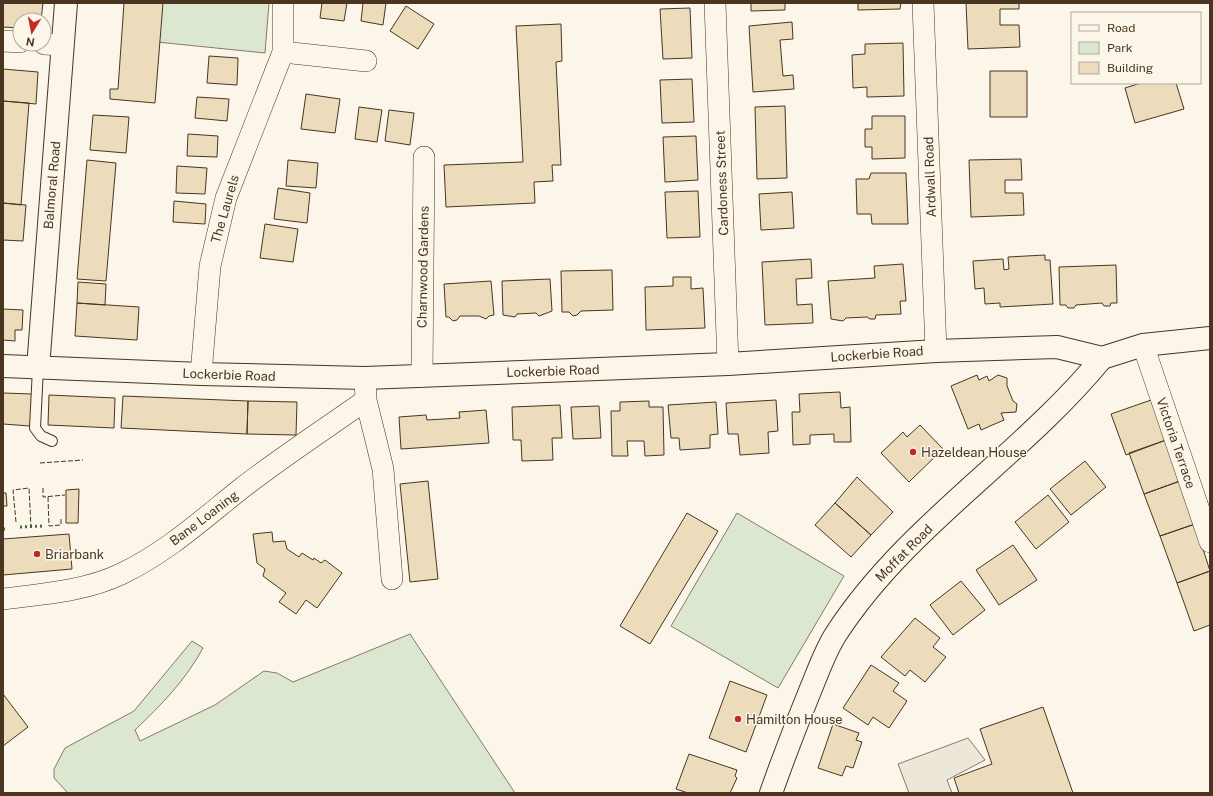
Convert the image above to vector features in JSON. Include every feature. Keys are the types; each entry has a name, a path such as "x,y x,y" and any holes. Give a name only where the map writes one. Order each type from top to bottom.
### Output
{"main road":[{"name":"Balmoral Road","path":"38,368 54,44 66,3"},
{"path":"1102,358 1143,345 1210,338"},
{"name":"Lockerbie Road","path":"3,366 201,374 365,378 728,364 936,351 1058,347 1102,358"},
{"name":"Moffat Road","path":"771,793 820,665 835,635 864,594 911,543 1032,433 1082,382 1102,358"}],"street":[{"name":"The Laurels","path":"201,374 210,266 226,198 283,52 282,3"},
{"name":"Cardoness Street","path":"715,3 728,364"},
{"name":"Ardwall Road","path":"923,3 936,351"},
{"path":"283,52 366,61"},
{"name":"Charnwood Gardens","path":"422,376 424,157"},
{"name":"Victoria Terrace","path":"1143,345 1210,542"},
{"path":"365,378 366,400 383,469 392,579"},
{"name":"Bane Loaning","path":"3,599 48,593 93,584 121,574 160,551 245,486 366,400"}],"lane":[{"path":"38,368 35,428 41,436 52,441"}],"green space":[{"path":"161,3 269,3 265,53 157,42"},
{"path":"737,513 844,576 778,688 671,626"},
{"path":"410,634 515,793 68,793 54,778 54,769 65,748 134,711 192,641 203,648 181,682 135,730 140,741 215,705 264,671 277,673 293,682"}],"shaded area":[{"path":"968,738 985,760 947,780 952,793 909,793 898,764"}],"building":[{"path":"3,3 43,3 42,12 12,12 12,28 3,27"},
{"path":"124,3 163,3 155,103 110,99 110,89 118,89"},
{"path":"322,3 347,3 344,21 320,18"},
{"path":"363,3 386,3 383,25 361,21"},
{"path":"751,3 785,3 785,10 751,11"},
{"path":"858,3 901,3 900,9 858,10"},
{"path":"966,3 1019,3 1019,9 1000,9 1000,25 1019,25 1020,47 968,49"},
{"path":"406,6 434,24 418,49 390,31"},
{"path":"690,8 692,58 663,59 660,9"},
{"path":"792,22 793,39 780,40 783,76 793,75 794,89 753,92 749,26"},
{"path":"561,24 562,61 556,62 561,165 552,165 553,181 534,182 535,203 446,207 444,165 523,162 516,26"},
{"path":"903,43 904,96 867,97 867,87 853,88 852,55 865,54 865,44"},
{"path":"209,56 238,58 237,85 207,83"},
{"path":"3,69 38,72 36,104 3,101"},
{"path":"990,71 1027,71 1027,117 990,117"},
{"path":"692,79 694,122 662,123 660,80"},
{"path":"1138,84 1176,84 1184,109 1135,123 1125,88"},
{"path":"306,94 340,99 335,133 301,129"},
{"path":"197,97 229,99 227,121 195,118"},
{"path":"3,101 29,103 21,205 3,203"},
{"path":"785,106 787,178 757,179 755,107"},
{"path":"359,107 382,110 377,142 355,139"},
{"path":"389,110 414,113 410,145 385,141"},
{"path":"93,115 129,117 126,153 90,150"},
{"path":"872,116 905,116 905,158 872,159 872,147 865,147 865,129 872,129"},
{"path":"188,134 218,136 217,157 187,156"},
{"path":"696,136 698,180 665,182 663,137"},
{"path":"1021,159 1022,180 1005,180 1005,193 1023,193 1024,215 971,217 969,160"},
{"path":"87,160 116,163 106,281 77,279"},
{"path":"288,160 318,163 316,188 286,186"},
{"path":"177,166 207,168 205,194 176,193"},
{"path":"871,173 906,173 908,224 872,224 871,214 857,214 856,179 869,179"},
{"path":"278,188 310,193 307,223 274,219"},
{"path":"698,191 700,237 667,238 665,192"},
{"path":"792,192 794,228 761,230 759,194"},
{"path":"174,201 206,204 205,224 173,222"},
{"path":"3,203 26,205 23,241 3,240"},
{"path":"265,224 298,229 293,262 260,258"},
{"path":"1045,255 1045,260 1050,260 1053,304 1000,307 1000,303 985,304 984,288 975,289 973,261 1003,259 1004,270 1009,269 1008,257"},
{"path":"811,259 812,278 796,279 797,305 812,304 813,323 765,325 762,262"},
{"path":"903,264 906,301 900,301 901,314 876,315 875,319 870,319 867,317 846,318 843,321 831,319 828,281 875,278 874,266"},
{"path":"1116,265 1117,303 1111,303 1110,306 1104,306 1102,303 1076,305 1074,308 1068,308 1066,305 1060,305 1059,267"},
{"path":"612,270 613,310 581,311 577,315 573,316 569,312 562,312 561,271"},
{"path":"673,277 691,277 691,289 703,288 705,328 646,330 645,287 673,286"},
{"path":"550,279 552,311 539,316 536,313 517,314 515,317 503,315 502,281"},
{"path":"491,281 494,315 489,316 486,319 479,316 460,316 457,320 453,321 449,317 446,317 444,284"},
{"path":"78,282 106,284 105,305 77,303"},
{"path":"77,303 139,307 137,340 75,336"},
{"path":"3,309 23,310 22,330 15,330 15,341 3,340"},
{"path":"977,375 979,380 987,376 989,381 998,375 1007,378 1007,386 1013,401 1017,404 1016,412 1001,413 1004,420 981,430 979,424 968,429 951,386"},
{"path":"840,392 841,408 850,407 851,442 834,442 834,434 810,435 810,444 793,445 792,412 800,412 799,394"},
{"path":"3,393 32,394 30,426 3,424"},
{"path":"49,395 115,398 114,428 48,425"},
{"path":"123,396 248,401 247,434 121,428"},
{"path":"776,400 778,431 768,432 769,453 740,455 738,434 728,434 726,403"},
{"path":"1151,400 1166,440 1126,455 1111,414"},
{"path":"248,401 297,402 296,435 247,434"},
{"path":"649,401 649,407 663,407 664,455 645,456 644,441 627,441 628,456 612,456 611,411 620,411 620,402"},
{"path":"716,402 718,434 710,435 710,448 680,450 679,438 671,438 668,405"},
{"path":"560,405 562,438 552,438 553,460 522,461 521,440 513,440 512,407"},
{"path":"599,406 601,438 573,439 571,407"},
{"path":"486,410 489,443 401,449 399,417 426,415 427,420 460,418 459,412"},
{"path":"920,425 943,449 909,482 881,453 903,432 907,437"},
{"path":"1166,440 1180,481 1144,494 1129,453"},
{"path":"1085,461 1106,487 1071,515 1050,489"},
{"path":"857,477 893,512 871,535 835,503"},
{"path":"428,481 438,579 410,582 400,484"},
{"path":"1180,481 1195,524 1160,536 1144,494"},
{"path":"79,489 78,523 66,523 66,490"},
{"path":"3,493 6,493 7,506 3,506"},
{"path":"1048,495 1069,522 1036,549 1015,522"},
{"path":"835,503 871,535 851,557 815,525"},
{"path":"687,513 718,531 650,644 620,626"},
{"path":"1195,524 1210,571 1177,583 1160,536"},
{"path":"272,532 273,542 285,541 287,549 299,557 302,553 321,563 325,560 342,573 317,608 306,600 296,614 279,602 286,593 263,576 265,569 257,563 253,534"},
{"name":"Briarbank","path":"69,534 72,569 3,575 3,539"},
{"path":"1013,545 1037,580 999,605 976,570"},
{"path":"1210,571 1210,625 1194,631 1177,583"},
{"path":"961,581 985,610 953,635 930,605"},
{"path":"915,618 940,638 933,647 946,657 925,682 910,670 905,676 881,657"},
{"path":"871,665 899,683 893,691 907,701 889,728 873,717 868,725 843,708"},
{"path":"730,681 767,695 746,752 709,738"},
{"path":"3,694 28,727 3,746"},
{"path":"1043,707 1073,793 959,793 954,778 992,764 980,729"},
{"path":"833,724 859,733 856,740 862,742 853,768 846,766 842,776 818,768"},
{"path":"689,754 737,770 735,776 737,778 730,793 688,793 676,789"}],"hedge":[{"path":"20,527 44,526"},
{"path":"3,529 8,529"}],"fence":[{"path":"40,463 83,460"},
{"path":"16,522 13,490 29,488 31,527"},
{"path":"43,488 43,497 65,495"},
{"path":"48,497 49,526 61,525 61,517"}],"place":[{"name":"Hazeldean House","path":"913,452"},
{"name":"Briarbank","path":"37,554"},
{"name":"Hamilton House","path":"738,719"}]}
